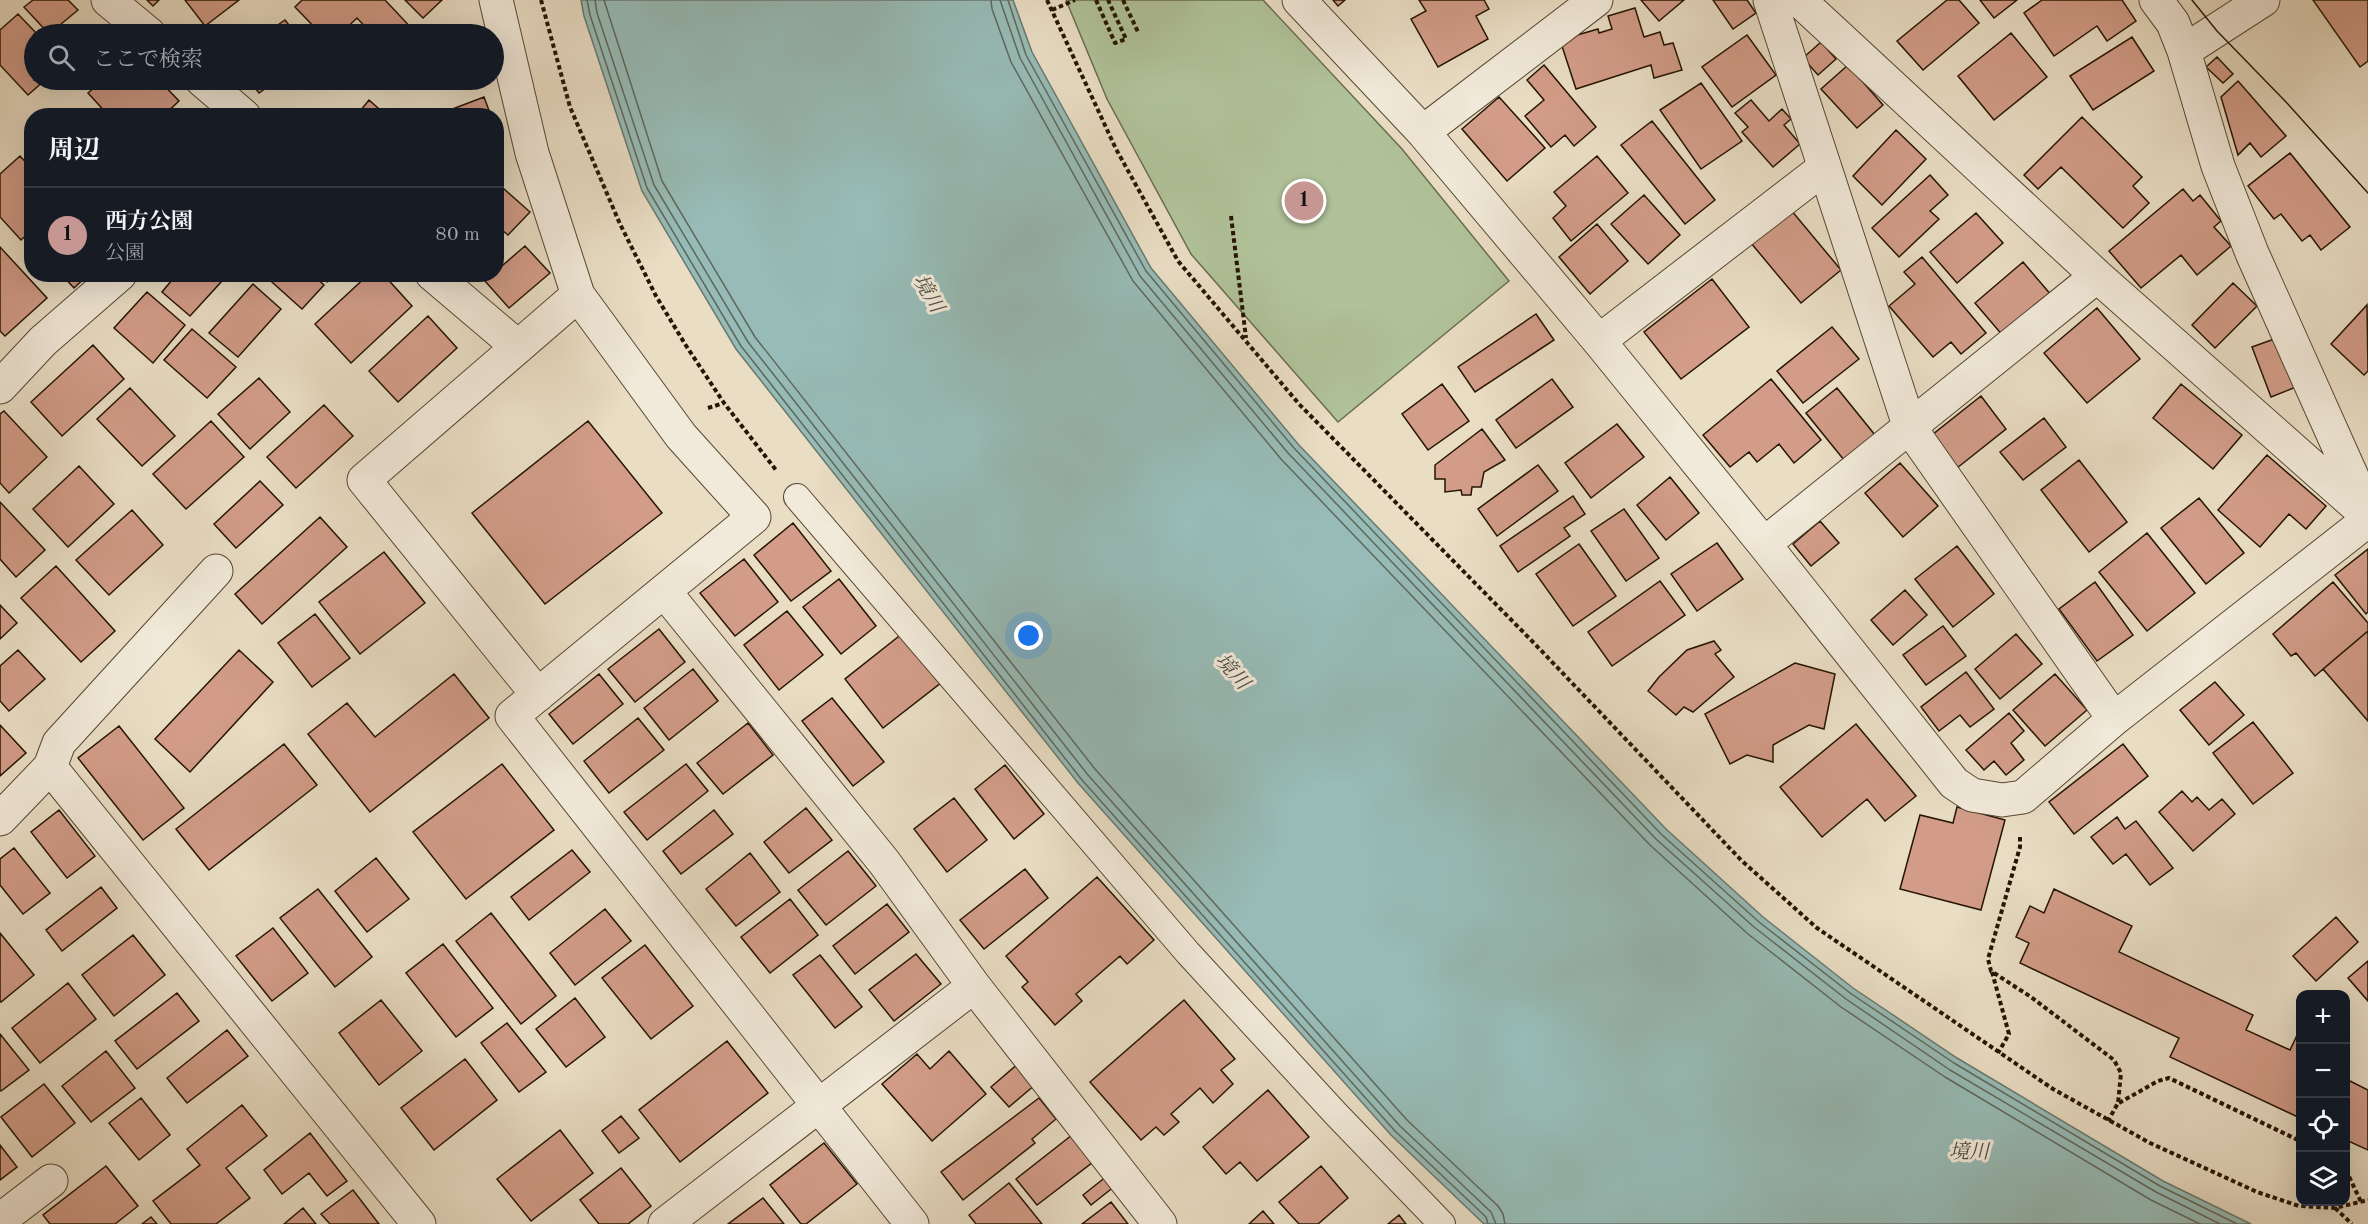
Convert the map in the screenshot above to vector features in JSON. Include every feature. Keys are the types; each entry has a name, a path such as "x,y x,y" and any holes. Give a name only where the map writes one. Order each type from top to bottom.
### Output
{"street":[{"path":"108,0 137,24"},
{"path":"496,0 502,24"},
{"path":"1299,0 1423,132 1599,341 1954,783 1972,795 2002,800 2023,797 2114,719 2368,516"},
{"path":"1423,132 1596,0"},
{"path":"1770,0 1910,428 2114,719"},
{"path":"1799,0 2097,276 2368,516"},
{"path":"2156,0 2173,23 2184,51 2218,166 2248,242 2368,516"},
{"path":"2184,51 2245,5"},
{"path":"504,34 532,153 578,295 681,436 754,517 512,716 912,1224"},
{"path":"214,90 235,108"},
{"path":"1599,341 1824,168"},
{"path":"1764,544 2097,276"},
{"path":"0,387 43,341 111,282"},
{"path":"441,282 518,347"},
{"path":"538,695 364,480 578,295"},
{"path":"0,819 50,766 58,743 216,572"},
{"path":"664,591 884,862 974,986 1161,1224"},
{"path":"50,766 419,1224"},
{"path":"665,1224 974,986"},
{"path":"0,1220 51,1181"}],"lane":[{"path":"797,497 1188,953 1336,1114 1442,1224"}],"path":[{"path":"540,0 570,107 620,224 656,296 724,403 797,497"},
{"path":"1047,0 1116,149 1178,261 1299,404 1525,634 1741,860 1817,928 2052,1089 2108,1121 2257,1192 2299,1206 2335,1208 2368,1200"},
{"path":"1052,10 1075,0"},
{"path":"1096,0 1115,43 1126,39 1108,0"},
{"path":"1123,0 1138,32"},
{"path":"1231,216 1246,339"},
{"path":"1998,1053 2009,1034 1988,959 2020,847 2023,797"},
{"path":"1991,971 2031,997 2114,1060 2121,1073 2118,1103 2108,1121"},
{"path":"2118,1103 2158,1081 2169,1078 2296,1140"},
{"path":"2350,1179 2361,1202"},
{"path":"2335,1208 2352,1224"}],"green space":[{"path":"1066,0 1263,0 1402,149 1509,281 1338,422 1191,254 1107,99"}],"water":[{"name":"境川","path":"581,0 1013,0 1032,52 1151,268 1298,444 1666,829 1763,917 1853,988 1957,1058 2163,1181 2251,1224 1484,1224 1391,1135 1078,783 736,349 642,191 584,16"}],"building":[{"path":"33,0 68,0 78,10 61,24 40,24 24,7"},
{"path":"147,0 159,0 153,6"},
{"path":"185,0 239,0 208,24 203,24"},
{"path":"302,0 385,0 408,24 363,24 357,18 351,24 311,24 295,7"},
{"path":"405,0 442,0 423,18"},
{"path":"1333,0 1345,0 1338,6"},
{"path":"1419,0 1484,0 1489,9 1476,16 1488,39 1438,67 1411,19 1426,11"},
{"path":"1641,0 1684,0 1659,21"},
{"path":"1713,0 1747,0 1756,13 1733,29"},
{"path":"1947,0 1959,0 1979,23 1923,70 1897,41"},
{"path":"1980,0 2017,0 1994,18"},
{"path":"2042,0 2122,0 2136,21 2107,41 2097,26 2054,56 2024,13"},
{"path":"2313,0 2368,0 2368,61 2360,67"},
{"path":"1635,8 1644,37 1660,32 1664,45 1673,43 1682,70 1654,78 1651,65 1576,89 1560,40 1598,29 1599,33 1612,29 1608,16"},
{"path":"18,14 28,24 24,24 24,90 34,90 28,95 0,65 0,30"},
{"path":"2011,33 2047,77 1994,120 1958,76"},
{"path":"1747,35 1776,75 1732,107 1702,67"},
{"path":"2132,37 2154,71 2093,110 2070,76"},
{"path":"1821,42 1836,59 1818,75 1803,58"},
{"path":"2217,57 2233,74 2223,83 2206,67"},
{"path":"1544,65 1596,127 1574,146 1565,135 1551,147 1525,116 1544,100 1527,80"},
{"path":"1848,65 1883,105 1857,128 1821,89"},
{"path":"2238,81 2286,136 2261,157 2250,143 2238,155 2221,97"},
{"path":"1701,83 1742,141 1701,169 1660,110"},
{"path":"91,90 169,90 179,101 172,108 102,108 88,93"},
{"path":"484,97 488,108 455,108"},
{"path":"1499,97 1545,148 1507,181 1462,129"},
{"path":"369,100 378,108 362,108"},
{"path":"1751,100 1769,121 1782,109 1791,119 1784,125 1800,144 1773,167 1742,132 1748,127 1735,113"},
{"path":"2082,117 2142,177 2133,186 2149,203 2123,228 2061,167 2038,189 2024,175"},
{"path":"1652,121 1715,200 1685,224 1621,145"},
{"path":"1896,130 1926,159 1882,205 1853,176"},
{"path":"2290,153 2350,227 2321,250 2310,235 2302,241 2281,214 2274,219 2248,186"},
{"path":"20,156 24,160 24,237 21,240 0,217 0,174"},
{"path":"1597,156 1628,193 1571,241 1553,218 1566,206 1554,192"},
{"path":"1930,175 1948,195 1930,211 1939,219 1899,257 1872,228"},
{"path":"504,189 530,212 508,235 504,232"},
{"path":"2183,189 2193,201 2200,195 2221,221 2214,227 2231,246 2197,275 2181,255 2141,288 2109,251"},
{"path":"1644,195 1680,235 1648,264 1611,224"},
{"path":"1791,210 1841,270 1801,303 1751,243"},
{"path":"1976,213 2003,243 1957,283 1930,252"},
{"path":"1597,224 1628,261 1590,294 1559,257"},
{"path":"525,246 550,273 509,308 486,282 504,282 504,264"},
{"path":"0,247 24,273 24,282 32,282 47,298 5,336 0,331"},
{"path":"1922,257 1986,333 1961,354 1951,342 1933,357 1889,306 1915,284 1904,272"},
{"path":"2023,262 2052,296 2004,337 1975,303"},
{"path":"1712,279 1749,327 1681,379 1644,332"},
{"path":"68,282 80,282 74,288"},
{"path":"170,282 221,282 190,316 162,292"},
{"path":"272,282 321,282 324,285 302,309"},
{"path":"360,282 390,282 412,306 351,363 315,324"},
{"path":"2233,283 2257,306 2215,348 2192,325"},
{"path":"253,284 281,309 238,357 209,333"},
{"path":"147,292 185,325 153,363 114,328"},
{"path":"2367,305 2368,371 2364,375 2331,344"},
{"path":"2097,308 2140,359 2087,403 2044,353"},
{"path":"1536,314 1554,340 1475,392 1458,367"},
{"path":"428,316 457,348 398,402 369,371"},
{"path":"1832,327 1859,359 1803,403 1777,371"},
{"path":"192,329 236,367 207,398 164,360"},
{"path":"2277,338 2296,387 2271,397 2252,347"},
{"path":"93,345 124,379 62,436 31,402"},
{"path":"259,378 290,412 250,449 218,414"},
{"path":"1552,379 1573,407 1516,448 1496,420"},
{"path":"1771,379 1821,440 1794,463 1779,444 1757,462 1749,452 1730,467 1703,435"},
{"path":"1442,384 1469,421 1428,450 1402,414"},
{"path":"2181,384 2242,435 2213,469 2153,418"},
{"path":"130,388 175,436 142,466 97,419"},
{"path":"1837,388 1875,435 1844,460 1806,413"},
{"path":"1981,396 2006,429 1957,468 1932,435"},
{"path":"324,405 353,436 296,488 267,457"},
{"path":"4,411 47,457 9,493 0,483 0,414"},
{"path":"2044,418 2066,447 2023,480 2000,452"},
{"path":"211,421 244,457 186,509 153,474"},
{"path":"588,421 662,513 545,604 472,513"},
{"path":"1617,424 1644,457 1591,498 1565,463"},
{"path":"1482,429 1505,460 1484,472 1481,487 1472,487 1471,495 1462,495 1461,490 1445,492 1445,479 1435,479 1435,465"},
{"path":"2267,455 2326,506 2306,529 2289,514 2260,547 2218,510"},
{"path":"2079,460 2127,522 2089,552 2041,490"},
{"path":"1900,463 1938,506 1903,537 1865,493"},
{"path":"1538,465 1558,491 1497,536 1478,509"},
{"path":"79,466 114,504 68,547 33,509"},
{"path":"1670,477 1699,513 1666,540 1637,505"},
{"path":"260,481 283,505 236,548 214,524"},
{"path":"1573,496 1585,514 1564,528 1570,536 1518,572 1500,546"},
{"path":"2199,498 2244,553 2206,584 2161,528"},
{"path":"0,502 45,550 16,577 0,559"},
{"path":"1624,509 1659,558 1626,581 1591,531"},
{"path":"132,510 163,545 109,595 76,560"},
{"path":"320,517 347,547 262,624 235,594"},
{"path":"1820,521 1839,543 1811,566 1793,544"},
{"path":"793,523 831,571 791,601 754,555"},
{"path":"2147,533 2195,593 2147,631 2099,572"},
{"path":"1717,543 1743,579 1697,611 1671,574"},
{"path":"1579,544 1616,596 1573,626 1536,574"},
{"path":"1957,546 1994,594 1953,627 1915,579"},
{"path":"2368,549 2368,612 2366,614 2335,575"},
{"path":"384,552 425,603 360,654 319,602"},
{"path":"744,559 778,602 735,636 700,593"},
{"path":"56,566 115,631 81,662 21,598"},
{"path":"839,579 876,626 841,654 803,607"},
{"path":"1660,581 1685,615 1612,666 1588,632"},
{"path":"2095,582 2133,635 2097,661 2059,609"},
{"path":"2333,582 2368,623 2368,631 2315,676 2296,653 2291,656 2273,634"},
{"path":"1905,590 1927,615 1893,645 1871,620"},
{"path":"0,605 17,623 0,639"},
{"path":"787,611 823,655 779,690 744,645"},
{"path":"315,614 350,658 312,687 278,643"},
{"path":"1943,626 1966,656 1926,685 1903,655"},
{"path":"659,629 685,662 635,702 608,669"},
{"path":"2368,631 2368,721 2323,669"},
{"path":"903,633 942,682 883,728 845,679"},
{"path":"2016,634 2042,664 2000,699 1975,669"},
{"path":"1714,641 1721,650 1715,654 1734,677 1693,712 1684,707 1676,715 1648,691 1687,650"},
{"path":"18,650 45,679 9,711 0,701 0,666"},
{"path":"239,650 273,682 190,772 155,739"},
{"path":"1795,663 1835,674 1824,729 1809,725 1773,745 1773,762 1747,755 1730,764 1705,714"},
{"path":"693,669 718,701 669,740 644,708"},
{"path":"1966,672 1994,709 1970,727 1960,715 1939,731 1921,707"},
{"path":"454,674 489,718 370,812 308,734 347,703 375,737"},
{"path":"599,674 623,704 573,744 549,714"},
{"path":"2055,674 2087,710 2045,746 2013,710"},
{"path":"2215,682 2244,715 2209,745 2180,710"},
{"path":"832,698 884,762 853,786 802,721"},
{"path":"2009,713 2024,731 2011,743 2024,760 2006,775 1994,761 1984,770 1966,750"},
{"path":"638,718 664,750 609,793 584,761"},
{"path":"2253,722 2293,773 2253,804 2213,753"},
{"path":"748,723 773,755 723,794 697,763"},
{"path":"1856,724 1916,796 1885,821 1867,799 1822,837 1780,787"},
{"path":"0,725 26,753 0,776"},
{"path":"119,726 184,808 143,840 78,758"},
{"path":"284,744 317,785 209,870 176,829"},
{"path":"2123,744 2148,776 2074,834 2049,802"},
{"path":"502,764 554,830 466,899 413,832"},
{"path":"686,764 708,791 647,840 624,812"},
{"path":"1005,765 1044,814 1014,839 975,789"},
{"path":"2182,791 2192,802 2197,797 2209,810 2222,799 2235,814 2193,851 2159,812"},
{"path":"954,798 987,840 947,872 914,829"},
{"path":"1957,807 2005,820 1981,910 1900,889 1920,815 1953,823"},
{"path":"806,808 832,840 789,873 764,842"},
{"path":"59,810 95,856 67,878 31,832"},
{"path":"714,810 733,834 681,874 663,851"},
{"path":"2117,817 2125,829 2136,821 2173,868 2150,885 2126,854 2113,864 2091,837"},
{"path":"14,848 50,893 23,914 0,885 0,859"},
{"path":"572,850 590,872 529,920 511,897"},
{"path":"848,851 876,886 826,925 798,890"},
{"path":"750,853 780,892 736,926 706,889"},
{"path":"376,858 409,899 367,932 335,891"},
{"path":"1025,869 1048,898 984,949 960,920"},
{"path":"1097,877 1154,940 1127,964 1120,956 1076,994 1082,1001 1055,1025 1022,987 1028,982 1006,956"},
{"path":"101,887 117,908 62,951 46,930"},
{"path":"318,889 372,957 335,987 280,918"},
{"path":"2054,889 2132,926 2119,952 2253,1015 2246,1030 2290,1050 2296,1037 2296,1116 2170,1057 2179,1038 2020,963 2029,943 2016,937 2030,906 2044,913"},
{"path":"790,899 818,935 770,973 741,937"},
{"path":"887,904 909,932 855,974 833,946"},
{"path":"605,909 631,941 575,985 550,953"},
{"path":"491,913 556,996 521,1024 456,941"},
{"path":"2336,917 2358,942 2316,981 2293,956"},
{"path":"273,928 308,973 272,1001 236,956"},
{"path":"0,933 34,975 1,1002 0,1000"},
{"path":"133,935 165,975 114,1016 82,975"},
{"path":"443,944 493,1008 456,1037 406,973"},
{"path":"645,945 693,1006 651,1039 602,978"},
{"path":"916,954 941,984 894,1021 869,990"},
{"path":"820,955 862,1007 835,1028 793,975"},
{"path":"2368,961 2368,1001 2348,978"},
{"path":"68,983 96,1019 40,1063 12,1028"},
{"path":"177,993 199,1021 137,1069 115,1041"},
{"path":"575,998 605,1037 566,1067 536,1029"},
{"path":"381,1000 422,1051 379,1085 339,1033"},
{"path":"1184,1000 1235,1059 1221,1070 1233,1084 1213,1103 1200,1088 1171,1114 1179,1122 1164,1135 1156,1127 1141,1140 1090,1082"},
{"path":"507,1023 546,1072 519,1092 481,1043"},
{"path":"227,1030 248,1056 187,1103 167,1078"},
{"path":"0,1034 29,1070 1,1091 0,1090"},
{"path":"727,1041 768,1093 680,1162 639,1110"},
{"path":"106,1051 135,1088 91,1122 62,1086"},
{"path":"949,1051 986,1094 932,1141 882,1084 917,1054 930,1069"},
{"path":"465,1059 497,1100 434,1150 401,1108"},
{"path":"1019,1063 1036,1084 1009,1107 991,1087"},
{"path":"2350,1081 2368,1090 2368,1150 2350,1142"},
{"path":"44,1084 75,1123 32,1157 1,1117"},
{"path":"1268,1090 1309,1137 1257,1181 1240,1162 1226,1174 1203,1147"},
{"path":"141,1098 170,1135 139,1160 109,1123"},
{"path":"1039,1098 1056,1119 1032,1139 1035,1143 963,1200 941,1172"},
{"path":"242,1105 267,1136 226,1168 250,1198 216,1224 171,1224 153,1201 200,1165 187,1149"},
{"path":"621,1116 639,1138 619,1153 602,1131"},
{"path":"560,1130 593,1173 531,1221 497,1179"},
{"path":"310,1133 347,1181 327,1196 309,1173 282,1194 264,1170"},
{"path":"1072,1135 1093,1162 1037,1205 1016,1179"},
{"path":"824,1143 857,1184 806,1224 801,1224 770,1185"},
{"path":"0,1145 17,1167 0,1180"},
{"path":"106,1166 138,1206 115,1224 50,1224 43,1215"},
{"path":"1321,1166 1348,1198 1318,1224 1299,1224 1279,1202"},
{"path":"621,1168 651,1206 628,1224 599,1224 580,1200"},
{"path":"1107,1176 1115,1186 1091,1205 1083,1195"},
{"path":"1009,1183 1042,1224 976,1224 969,1215"},
{"path":"353,1190 379,1224 330,1224 321,1214"},
{"path":"763,1198 784,1224 728,1224"},
{"path":"1111,1202 1128,1224 1082,1224"},
{"path":"303,1208 316,1224 284,1224"},
{"path":"1263,1211 1274,1224 1249,1224"},
{"path":"1399,1215 1406,1224 1388,1224"},
{"path":"151,1217 157,1224 142,1224"}],"tram line":[{"path":"2192,0 2217,31 2286,102 2368,193"}],"place":[{"name":"西方公園","path":"1304,201"}]}
